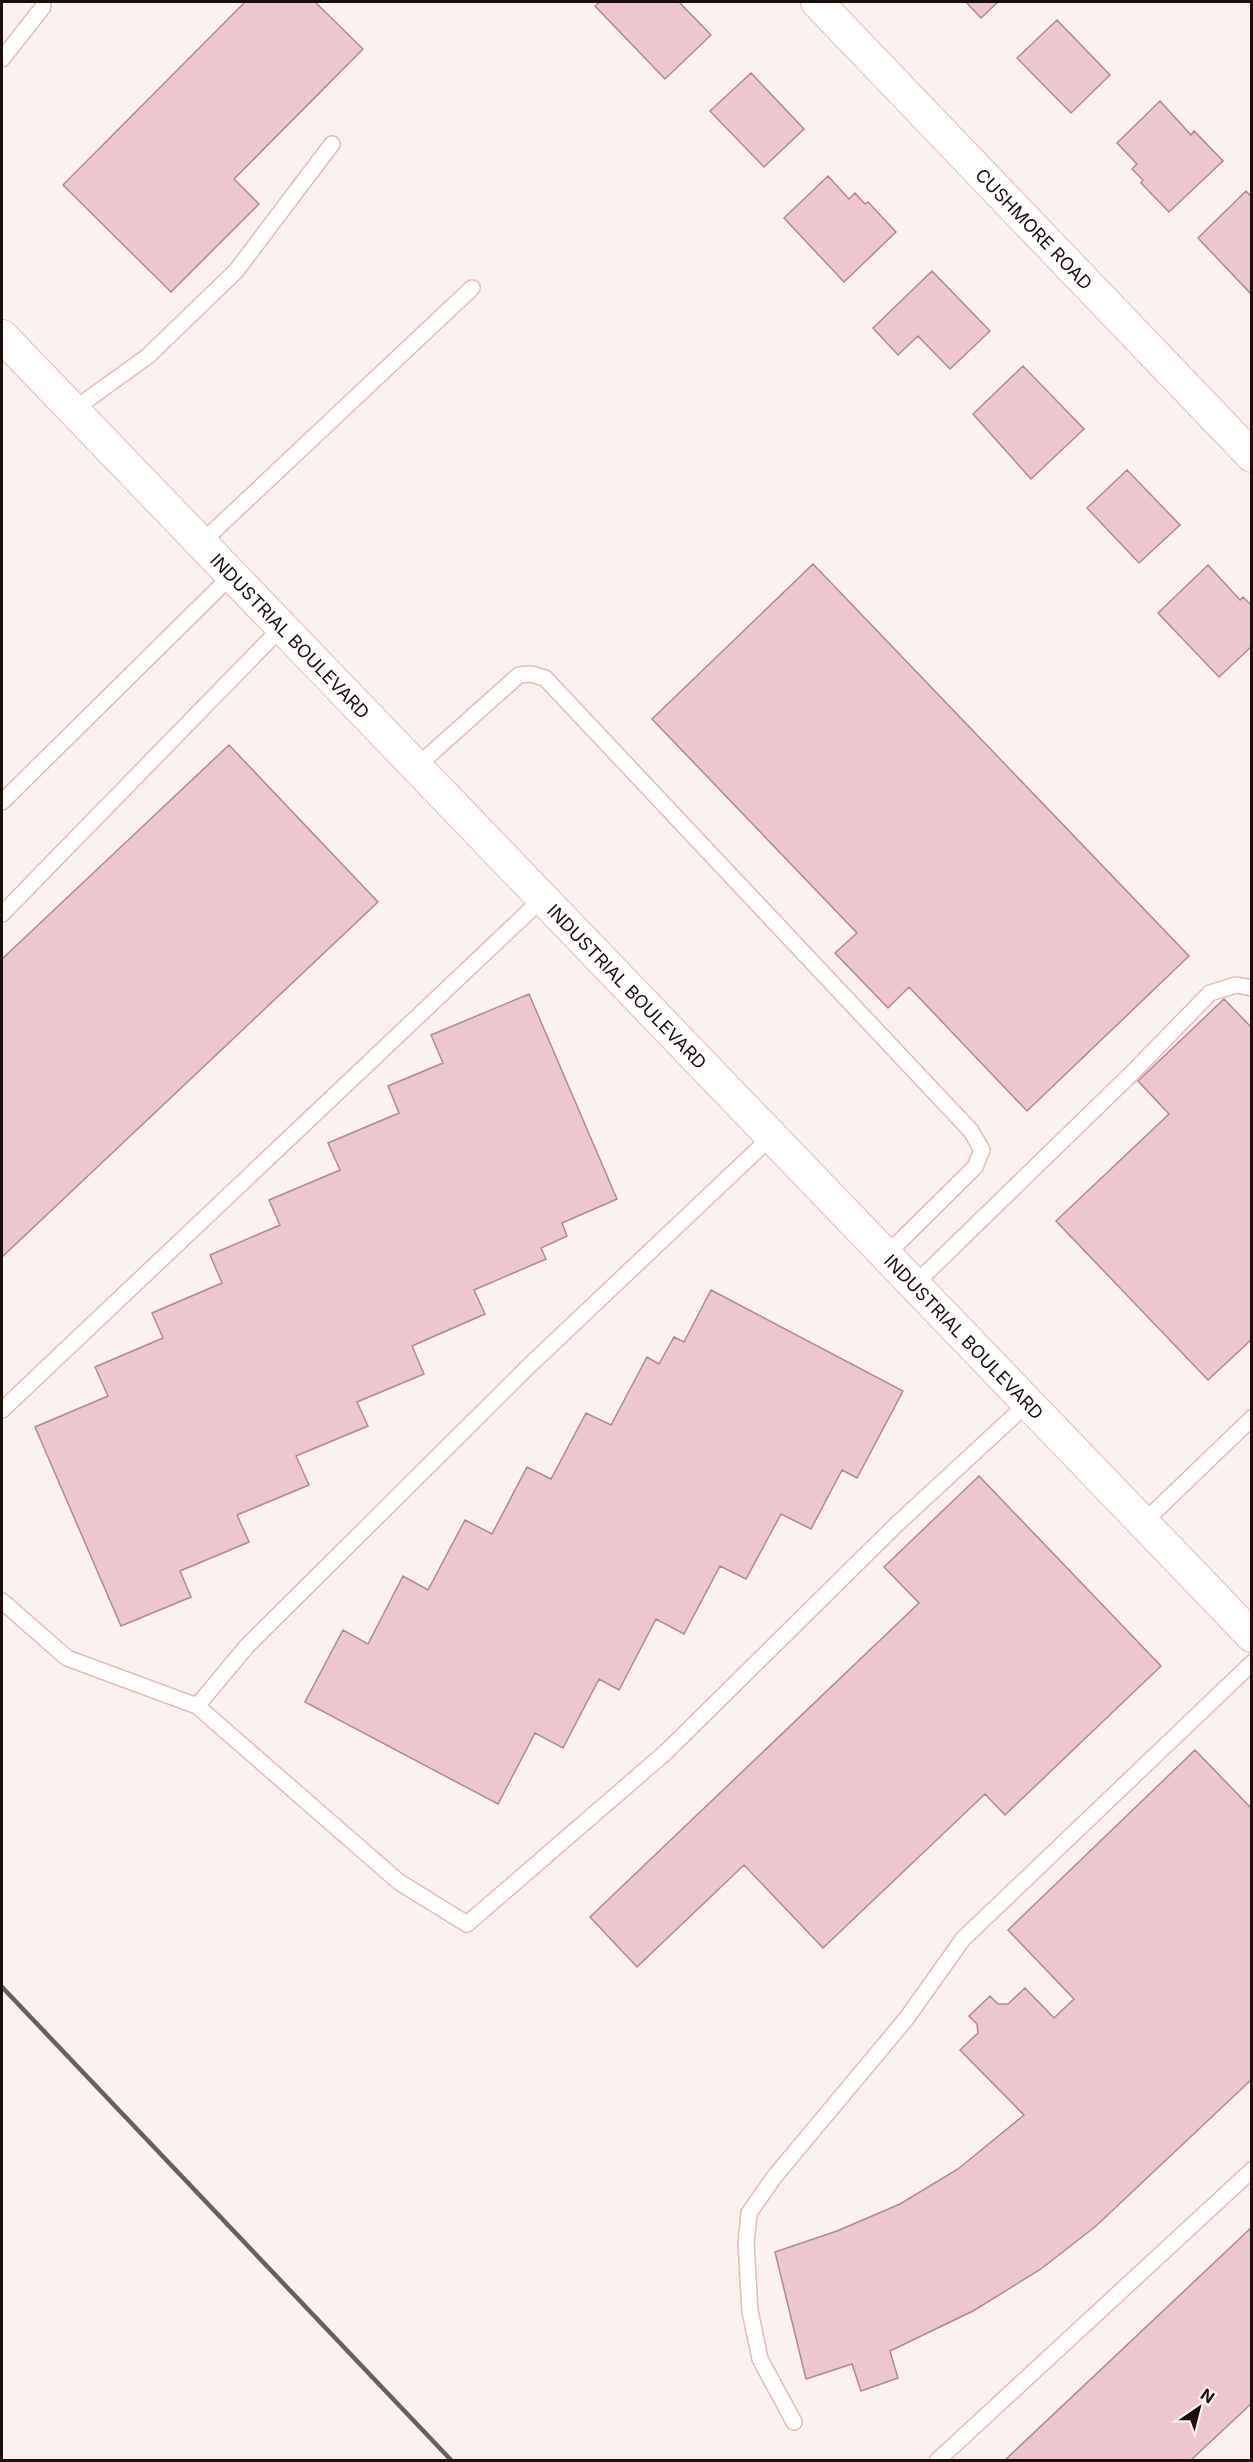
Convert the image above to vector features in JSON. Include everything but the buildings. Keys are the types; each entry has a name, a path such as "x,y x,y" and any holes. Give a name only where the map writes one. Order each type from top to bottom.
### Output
{"street":[{"name":"CUSHMORE ROAD","path":"817,2 1250,450"},
{"name":"INDUSTRIAL BOULEVARD","path":"2,336 1029,1402 1251,1636"}],"lane":[{"path":"2,59 43,7"},
{"path":"73,410 147,356 236,271 332,144"},
{"path":"201,543 472,288"},
{"path":"2,802 232,575"},
{"path":"2,914 282,627"},
{"path":"416,766 519,675 531,674 545,678 971,1131 982,1150 975,1167 886,1255"},
{"path":"2,1410 543,898"},
{"path":"915,1284 1131,1074 1210,993 1236,985 1251,988"},
{"path":"197,1706 247,1646 464,1431 772,1136"},
{"path":"2,1601 67,1658 197,1706 399,1882 467,1924 666,1752 897,1524 1029,1402"},
{"path":"1144,1522 1251,1418"},
{"path":"794,2422 760,2359 750,2311 746,2243 749,2213 775,2176 906,2019 963,1939 1110,1802 1251,1663"},
{"path":"938,2460 1251,2169"}],"railway":[{"path":"2,1987 451,2460"}]}
